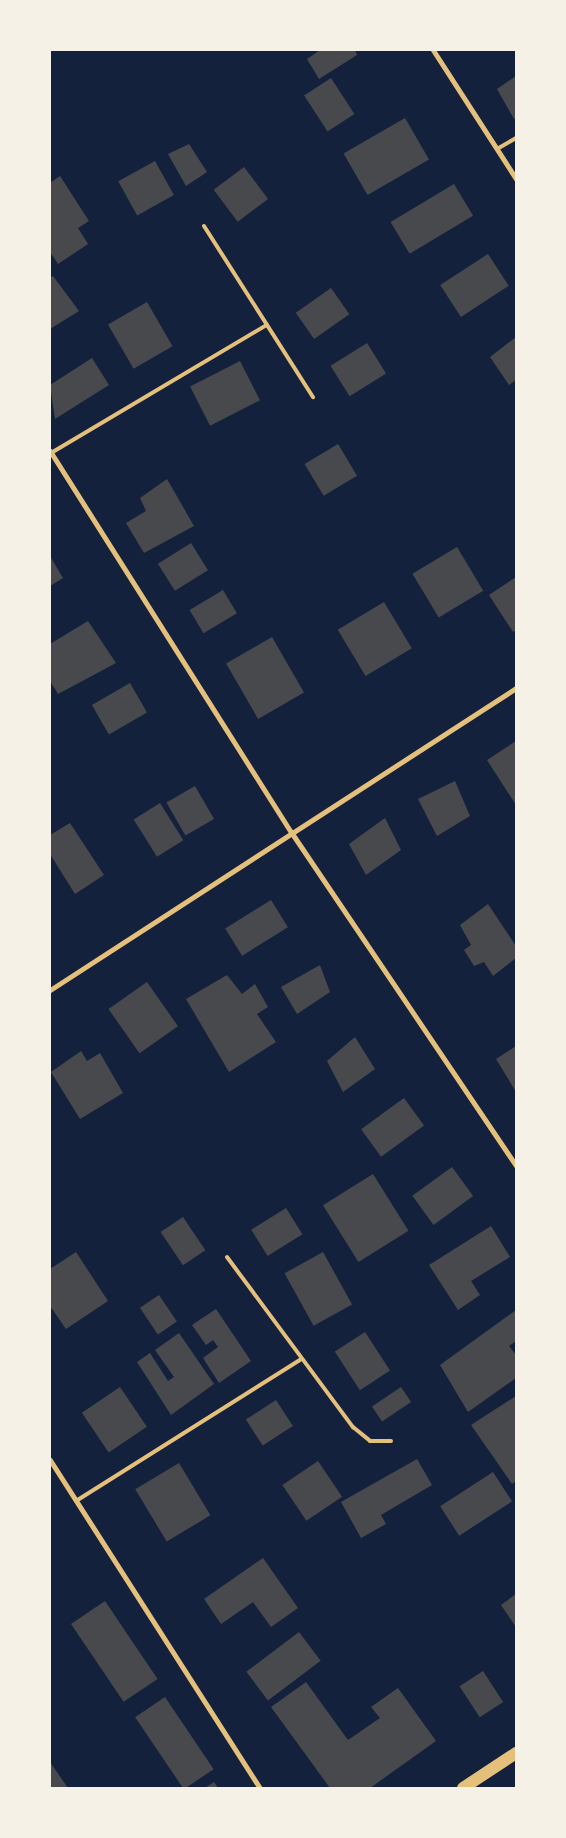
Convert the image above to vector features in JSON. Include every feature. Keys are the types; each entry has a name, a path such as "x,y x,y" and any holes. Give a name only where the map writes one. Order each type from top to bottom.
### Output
{"main road":[{"path":"463,1788 516,1753"},
{"path":"475,1788 516,1761"}],"street":[{"path":"433,50 516,179"},
{"path":"51,452 291,832 516,1165"},
{"path":"50,990 291,832 516,688"},
{"path":"50,1460 260,1788"}],"lane":[{"path":"497,149 516,138"},
{"path":"204,226 313,397"},
{"path":"51,452 267,325"},
{"path":"227,1257 300,1360 353,1427 370,1441 391,1441"},
{"path":"76,1501 300,1360"}],"building":[{"path":"320,50 355,50 357,55 319,79 307,59"},
{"path":"516,76 516,118 514,119 497,89"},
{"path":"331,78 354,114 328,131 304,95"},
{"path":"405,118 429,160 368,195 344,154"},
{"path":"189,144 207,172 186,186 168,154"},
{"path":"155,161 174,195 137,215 118,181"},
{"path":"244,167 268,199 238,222 214,190"},
{"path":"60,176 89,221 78,228 88,244 58,264 50,252 50,183"},
{"path":"454,184 473,216 410,254 391,222"},
{"path":"488,254 509,286 461,317 440,285"},
{"path":"53,276 79,311 50,329 50,278"},
{"path":"331,288 349,314 314,339 296,313"},
{"path":"147,302 173,346 134,369 108,324"},
{"path":"516,337 516,380 509,385 490,357"},
{"path":"367,343 386,374 350,396 331,366"},
{"path":"92,358 109,385 55,419 50,385"},
{"path":"240,361 260,400 210,426 190,386"},
{"path":"338,444 357,476 324,496 305,464"},
{"path":"167,479 194,526 144,553 126,523 146,511 140,498"},
{"path":"191,543 208,570 175,591 158,564"},
{"path":"457,547 483,591 439,617 412,574"},
{"path":"50,556 63,578 50,586"},
{"path":"516,577 516,630 513,632 489,595"},
{"path":"223,590 237,613 203,633 190,610"},
{"path":"384,602 412,648 366,676 338,630"},
{"path":"88,621 116,663 58,694 50,681 50,644"},
{"path":"272,637 304,692 258,719 226,664"},
{"path":"130,683 147,712 109,734 92,705"},
{"path":"516,741 516,805 487,760"},
{"path":"455,781 470,816 437,836 418,799"},
{"path":"195,786 214,819 185,835 166,802"},
{"path":"160,803 183,840 157,857 134,819"},
{"path":"385,818 401,850 366,875 349,844"},
{"path":"70,823 104,875 75,894 50,854 50,835"},
{"path":"271,900 288,927 242,956 225,929"},
{"path":"488,904 516,946 516,958 493,976 484,962 474,966 464,950 471,945 460,925"},
{"path":"320,965 330,992 297,1014 281,987"},
{"path":"227,975 242,994 255,984 268,1007 257,1014 276,1042 229,1072 186,999"},
{"path":"147,982 178,1026 139,1053 108,1009"},
{"path":"355,1037 375,1069 343,1092 327,1061"},
{"path":"516,1046 516,1092 496,1059"},
{"path":"81,1051 87,1061 100,1053 123,1093 80,1119 51,1072"},
{"path":"404,1098 424,1126 381,1157 361,1129"},
{"path":"452,1167 473,1196 434,1225 412,1196"},
{"path":"373,1174 409,1231 358,1262 323,1205"},
{"path":"286,1208 302,1234 268,1256 251,1230"},
{"path":"183,1217 205,1250 183,1265 161,1232"},
{"path":"491,1226 510,1257 471,1281 480,1295 458,1310 429,1265"},
{"path":"76,1252 108,1301 66,1329 50,1306 50,1269"},
{"path":"323,1252 352,1304 314,1326 285,1273"},
{"path":"159,1295 177,1322 158,1334 140,1308"},
{"path":"216,1309 251,1361 219,1383 203,1358 218,1347 213,1340 206,1345 192,1325"},
{"path":"516,1310 516,1341 509,1346 516,1355 516,1378 468,1412 440,1365"},
{"path":"365,1332 390,1371 360,1390 335,1352"},
{"path":"179,1333 214,1384 171,1415 137,1362 150,1353 168,1381 174,1377 155,1350"},
{"path":"120,1387 147,1427 109,1453 82,1413"},
{"path":"401,1387 411,1402 382,1421 372,1407"},
{"path":"516,1396 516,1481 512,1484 471,1425"},
{"path":"276,1400 293,1426 263,1446 246,1420"},
{"path":"417,1459 432,1485 381,1515 386,1524 361,1538 341,1502"},
{"path":"318,1461 342,1497 306,1521 282,1485"},
{"path":"179,1463 210,1515 167,1542 135,1489"},
{"path":"493,1472 512,1501 459,1536 440,1506"},
{"path":"263,1558 298,1608 271,1627 253,1602 221,1624 204,1599"},
{"path":"516,1594 516,1627 501,1605"},
{"path":"105,1601 158,1679 124,1702 71,1624"},
{"path":"299,1632 321,1661 268,1700 246,1672"},
{"path":"483,1671 503,1702 480,1717 460,1686"},
{"path":"306,1682 348,1740 380,1718 371,1707 398,1688 436,1741 370,1788 330,1788 271,1707"},
{"path":"165,1697 214,1769 183,1788 135,1717"},
{"path":"50,1762 68,1788 50,1788"},
{"path":"214,1782 218,1788 205,1788"}]}
